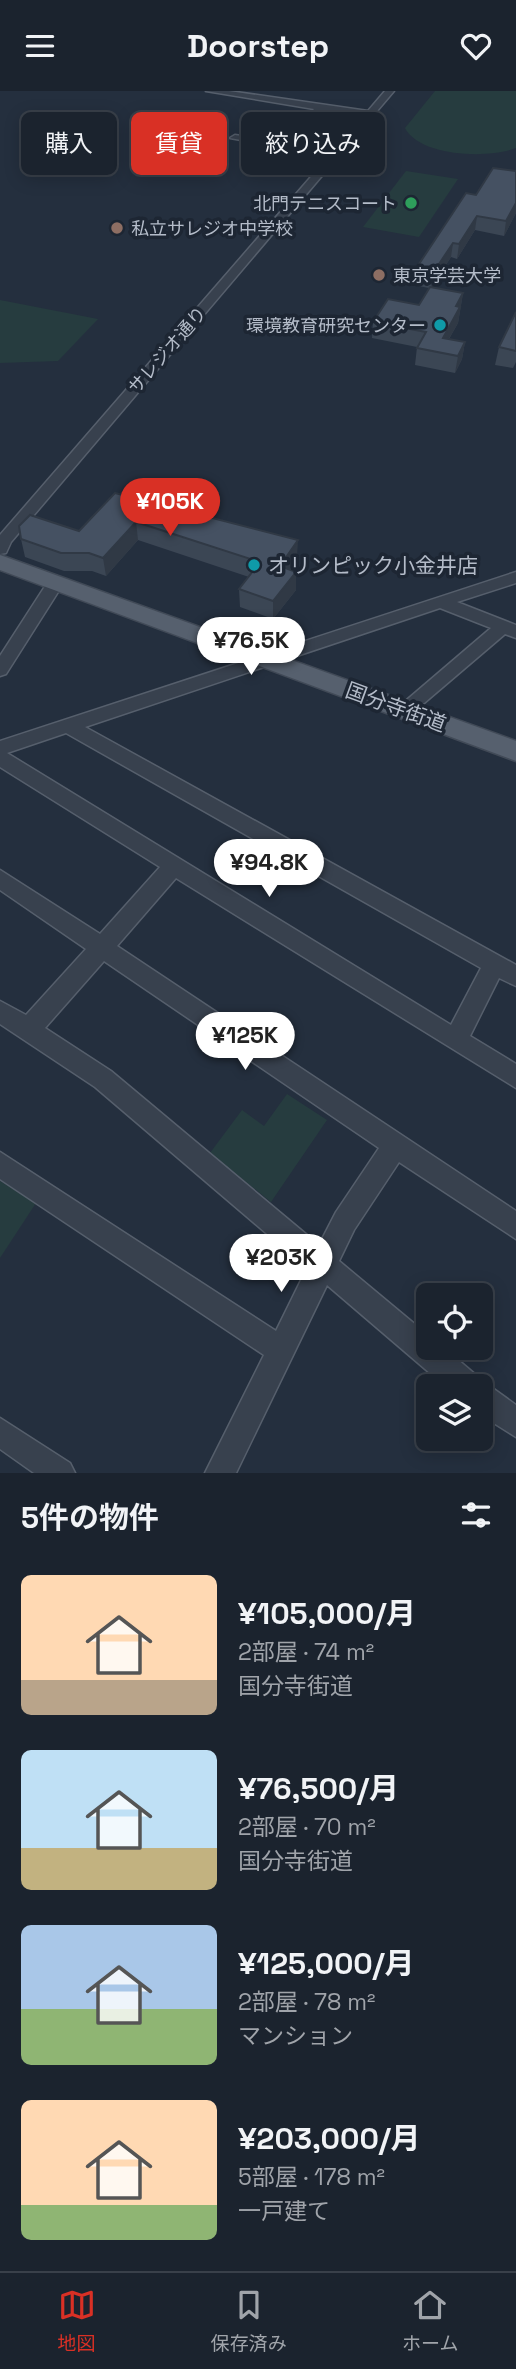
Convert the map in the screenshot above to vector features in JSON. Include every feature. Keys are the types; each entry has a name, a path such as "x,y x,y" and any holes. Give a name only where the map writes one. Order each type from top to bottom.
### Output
{"main road":[{"name":"国分寺街道","path":"0,562 516,751"}],"street":[{"path":"210,91 359,112"},
{"name":"サレジオ通り","path":"372,112 390,91"},
{"path":"311,112 317,104"},
{"path":"235,138 241,139"},
{"name":"サレジオ通り","path":"0,549 12,530 319,175"},
{"path":"0,748 516,577"},
{"path":"0,670 57,581"},
{"path":"441,602 510,630"},
{"path":"404,710 510,630"},
{"path":"68,726 516,976"},
{"path":"0,758 516,1077"},
{"path":"29,1030 176,865"},
{"path":"0,879 516,1226"},
{"path":"456,1039 495,964"},
{"path":"0,1011 103,1079 450,1374"},
{"path":"220,1473 345,1220 395,1146"},
{"path":"0,1164 280,1350"},
{"path":"493,1406 516,1423"},
{"path":"0,1432 60,1473"}],"green space":[{"path":"435,91 516,91 516,148 489,154 456,153 425,145 413,138 405,128"},
{"name":"北門テニスコート","path":"406,171 458,179 419,237 363,227"},
{"path":"0,300 98,319 58,361 0,363"},
{"path":"287,1094 327,1120 271,1202 210,1153 242,1110 264,1126"},
{"path":"0,1181 36,1203 0,1258"}],"building":[{"path":"493,168 516,171 516,203 506,221 477,216 459,244 453,243 433,273 415,270 466,193 476,195"},
{"path":"430,287 463,293 456,306 460,307 443,338 465,342 458,356 417,348 426,332 373,322 388,299 419,305"},
{"path":"516,312 516,351 499,347"},
{"path":"115,493 298,540 280,566 296,572 273,601 239,589 260,562 136,522 103,558 89,553 61,553 21,539 19,526 30,515 79,531"}],"place":[{"name":"北門テニスコート","path":"411,203"},
{"name":"私立サレジオ中学校","path":"117,228"},
{"name":"東京学芸大学","path":"379,275"},
{"name":"環境教育研究センター","path":"440,325"},
{"name":"オリンピック小金井店","path":"254,565"}]}
